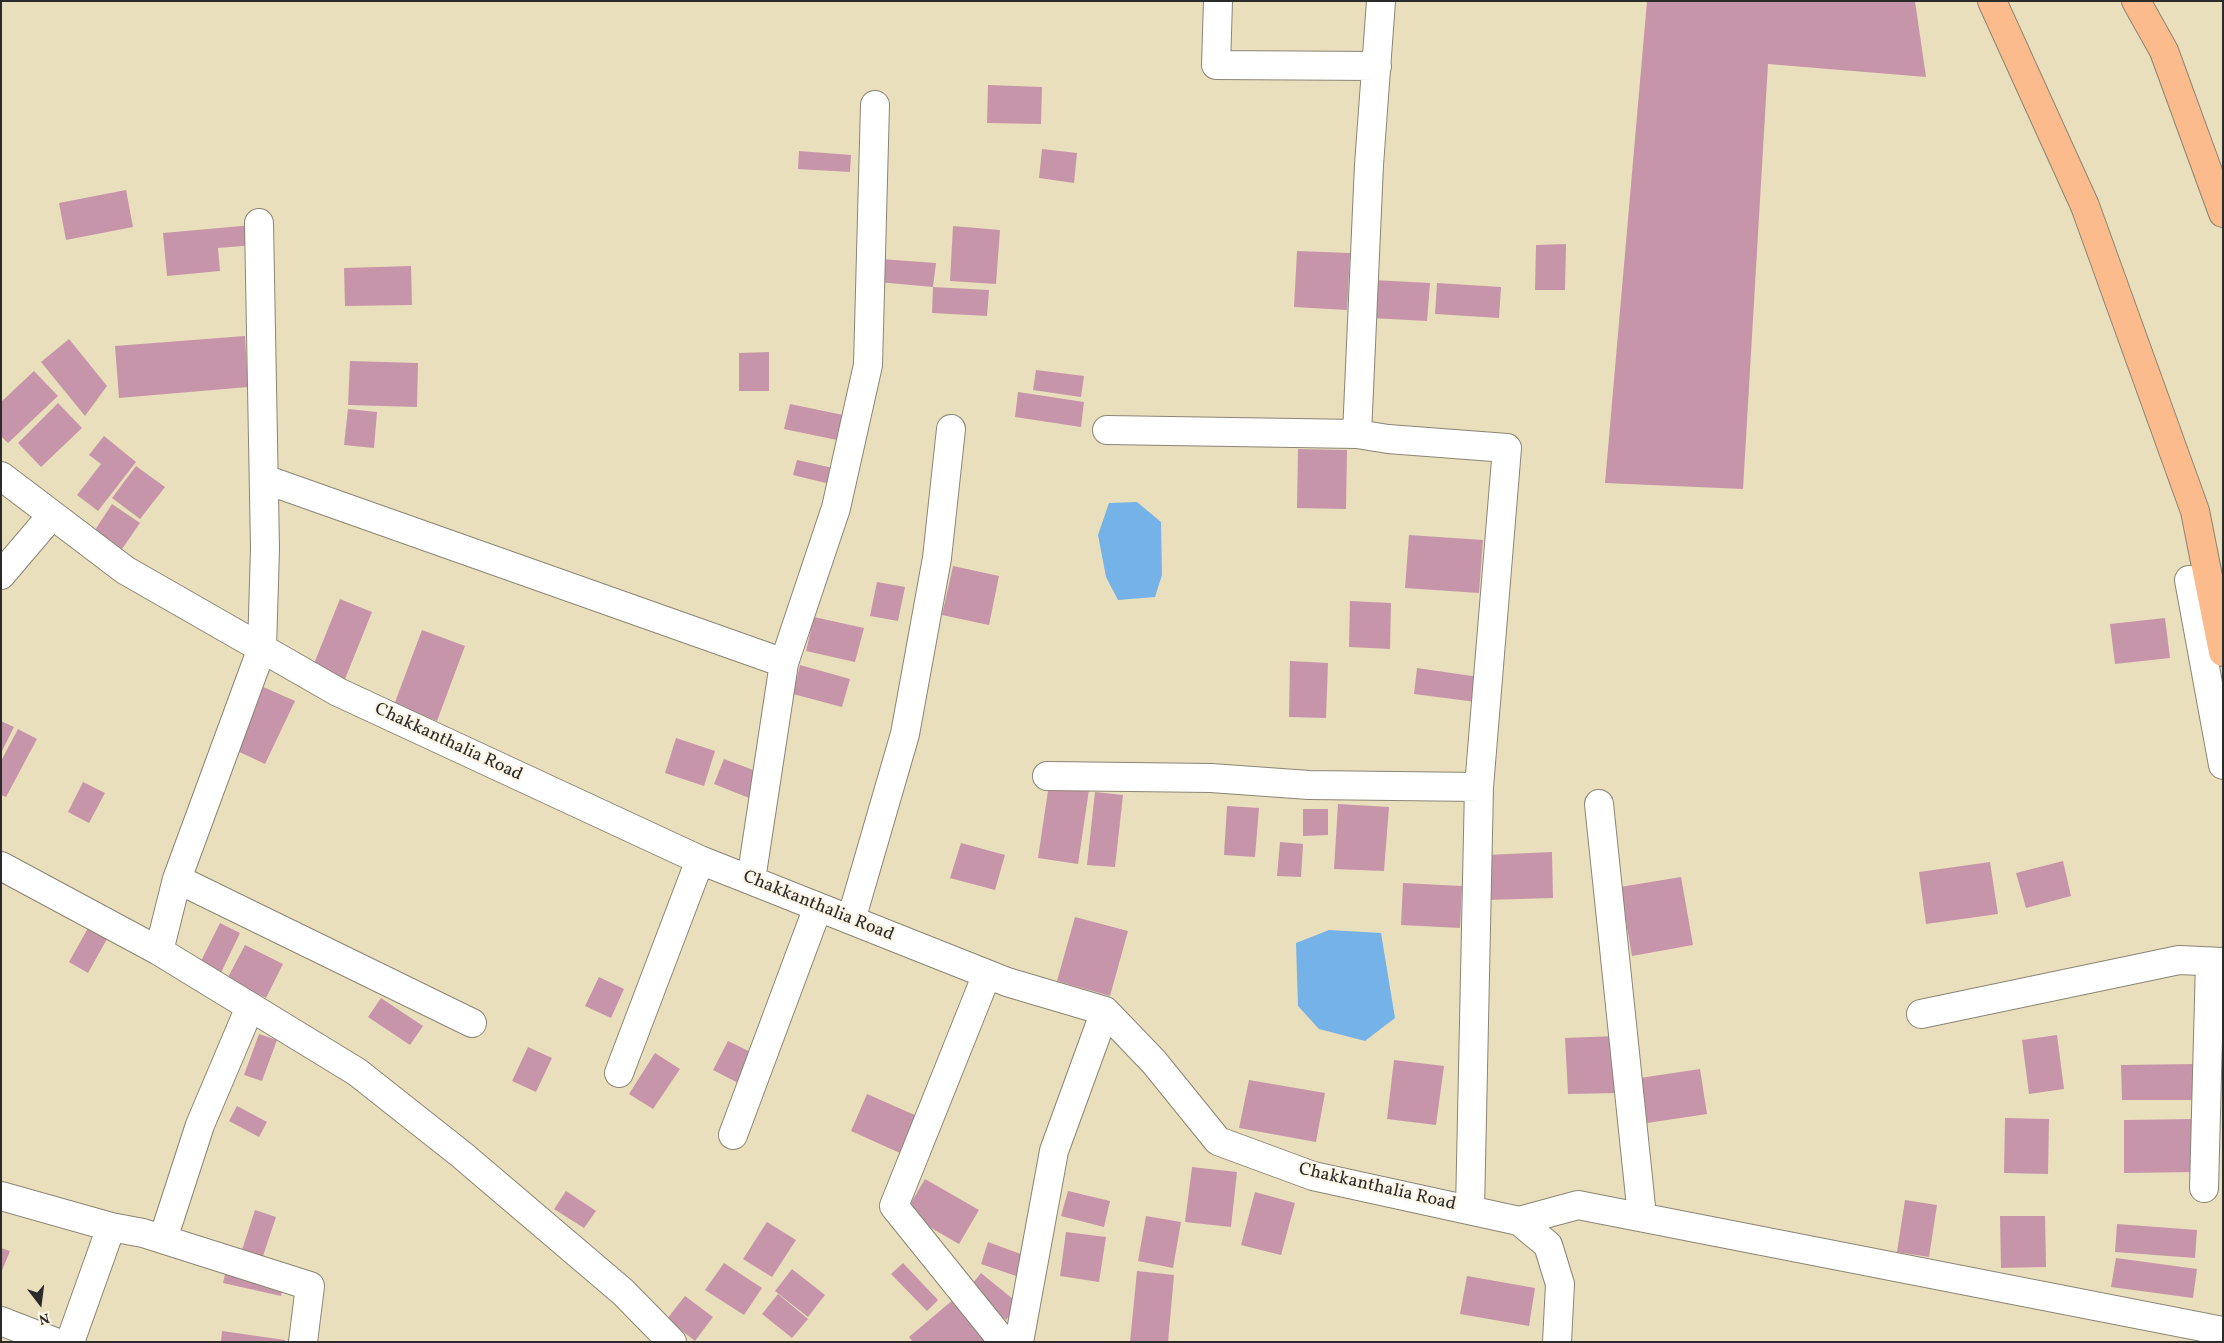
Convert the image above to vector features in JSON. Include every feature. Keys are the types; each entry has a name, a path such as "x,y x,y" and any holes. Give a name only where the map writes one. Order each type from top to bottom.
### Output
{"highway":[{"path":"1992,1 2085,206 2196,511 2223,652"},
{"path":"2136,1 2164,52 2223,213"}],"street":[{"path":"1218,1 1216,65 1377,66"},
{"path":"1357,434 1369,165 1381,1"},
{"path":"752,880 784,662 836,508 868,365 875,105"},
{"path":"159,951 177,879 262,648 265,549 259,223"},
{"path":"851,920 904,734 937,558 951,429"},
{"path":"1107,430 1357,434 1388,439 1507,448 1479,788 1470,1210"},
{"name":"Chakkanthalia Road","path":"2,477 126,570 338,692 700,860 987,974 1105,1010 1154,1062 1218,1141 1312,1176 1519,1221 1548,1245 1560,1284 1557,1342"},
{"path":"264,479 784,662"},
{"path":"1,575 52,515"},
{"path":"2189,580 2223,765"},
{"path":"1047,776 1211,778 1309,785 1479,788"},
{"path":"1599,804 1642,1216"},
{"path":"619,1073 700,860"},
{"path":"1,866 159,951 357,1072 462,1155 623,1292 672,1342"},
{"path":"177,879 472,1023"},
{"path":"733,1135 818,907"},
{"path":"1921,1014 2179,960 2216,962 2204,1188"},
{"path":"987,974 894,1206 997,1334 1006,1342"},
{"path":"163,1239 200,1125 250,1007"},
{"path":"1019,1342 1054,1151 1105,1010"},
{"path":"1,1196 111,1227 163,1239 310,1286 303,1342"},
{"path":"1519,1221 1578,1205 2223,1331"},
{"path":"70,1342 111,1227"},
{"path":"1,1321 55,1342"}],"water":[{"path":"1137,502 1161,522 1162,575 1155,597 1118,600 1106,577 1098,535 1109,503"},
{"path":"1329,930 1381,933 1395,1018 1365,1041 1319,1029 1298,1006 1296,943"}],"building":[{"path":"1647,1 1915,1 1926,77 1768,64 1743,489 1605,483"},
{"path":"988,85 1042,87 1041,124 987,123"},
{"path":"1042,149 1077,153 1074,183 1039,178"},
{"path":"799,151 851,155 850,172 798,169"},
{"path":"126,190 133,227 66,240 59,203"},
{"path":"253,225 255,245 218,248 220,271 167,276 163,233"},
{"path":"953,226 1000,230 996,284 950,281"},
{"path":"1566,244 1565,290 1535,290 1536,245"},
{"path":"1297,251 1350,253 1347,310 1294,307"},
{"path":"880,259 936,263 933,287 878,282"},
{"path":"411,266 412,305 345,306 344,268"},
{"path":"1374,280 1430,283 1427,321 1371,318"},
{"path":"1437,283 1501,287 1499,318 1435,314"},
{"path":"933,287 989,290 987,316 932,313"},
{"path":"245,336 248,387 119,398 115,346"},
{"path":"69,339 107,386 85,416 41,362"},
{"path":"769,352 769,391 739,391 739,353"},
{"path":"350,361 418,363 417,407 348,405"},
{"path":"1036,370 1084,376 1081,397 1033,390"},
{"path":"34,371 58,396 8,443 1,436 1,402"},
{"path":"1018,392 1084,402 1081,427 1015,417"},
{"path":"58,403 82,428 41,467 18,443"},
{"path":"790,404 843,415 837,440 784,429"},
{"path":"348,409 377,412 374,448 344,445"},
{"path":"104,436 136,462 98,511 77,495 101,464 89,455"},
{"path":"1298,449 1347,450 1346,509 1297,508"},
{"path":"797,460 833,468 830,484 793,475"},
{"path":"136,466 165,487 140,519 112,498"},
{"path":"112,504 140,523 122,549 95,530"},
{"path":"1409,535 1483,540 1479,593 1405,588"},
{"path":"953,566 999,576 989,625 942,615"},
{"path":"877,582 905,587 898,621 870,616"},
{"path":"340,599 372,612 345,679 313,666"},
{"path":"1350,601 1391,603 1390,649 1349,647"},
{"path":"814,617 864,628 855,662 806,651"},
{"path":"2165,618 2170,658 2115,664 2110,624"},
{"path":"422,630 465,646 437,721 394,705"},
{"path":"1290,661 1328,663 1326,718 1289,717"},
{"path":"800,665 850,679 842,707 793,694"},
{"path":"1417,668 1479,677 1476,702 1414,694"},
{"path":"261,686 295,701 265,764 231,748"},
{"path":"1,721 14,727 1,753"},
{"path":"18,729 37,739 6,797 1,795 1,761"},
{"path":"676,738 715,751 704,786 665,773"},
{"path":"724,759 764,774 754,800 714,784"},
{"path":"83,782 105,793 89,823 68,812"},
{"path":"1049,784 1089,790 1078,864 1038,858"},
{"path":"1095,792 1123,795 1115,867 1087,865"},
{"path":"1338,804 1389,807 1384,871 1334,869"},
{"path":"1227,806 1259,808 1255,857 1224,855"},
{"path":"1303,809 1328,809 1328,835 1303,836"},
{"path":"1280,842 1303,844 1301,877 1277,876"},
{"path":"961,843 1005,855 995,890 950,878"},
{"path":"1552,852 1553,898 1486,900 1485,855"},
{"path":"2063,861 2071,896 2026,908 2016,873"},
{"path":"1990,862 1998,914 1926,924 1919,872"},
{"path":"1681,877 1693,945 1632,956 1620,887"},
{"path":"1403,883 1462,886 1460,928 1401,925"},
{"path":"1075,917 1128,931 1110,996 1057,981"},
{"path":"220,923 240,933 218,979 197,969"},
{"path":"88,928 107,939 88,973 69,962"},
{"path":"245,945 283,964 266,998 227,979"},
{"path":"599,977 624,989 611,1018 585,1006"},
{"path":"381,998 423,1026 410,1045 368,1017"},
{"path":"259,1034 277,1040 262,1081 244,1075"},
{"path":"2057,1035 2064,1089 2029,1094 2022,1040"},
{"path":"1616,1036 1618,1093 1568,1094 1565,1038"},
{"path":"728,1041 759,1056 744,1086 713,1070"},
{"path":"528,1047 552,1058 536,1092 512,1081"},
{"path":"655,1053 680,1069 653,1109 629,1094"},
{"path":"1394,1060 1444,1066 1436,1125 1387,1119"},
{"path":"2194,1064 2195,1100 2122,1100 2121,1065"},
{"path":"1700,1069 1707,1114 1647,1123 1640,1078"},
{"path":"1249,1080 1325,1093 1316,1142 1239,1128"},
{"path":"867,1094 917,1116 900,1153 851,1131"},
{"path":"237,1106 267,1122 259,1137 229,1121"},
{"path":"2005,1118 2049,1119 2048,1174 2004,1173"},
{"path":"2195,1119 2196,1172 2124,1173 2124,1120"},
{"path":"1192,1167 1237,1172 1231,1227 1185,1222"},
{"path":"925,1179 979,1210 959,1244 905,1213"},
{"path":"566,1191 596,1211 584,1228 554,1209"},
{"path":"1068,1191 1110,1201 1104,1227 1061,1216"},
{"path":"1255,1192 1295,1203 1281,1255 1241,1245"},
{"path":"1905,1200 1937,1205 1929,1257 1897,1252"},
{"path":"255,1210 276,1217 261,1262 240,1256"},
{"path":"1146,1216 1181,1222 1173,1268 1138,1261"},
{"path":"2000,1216 2045,1216 2046,1267 2001,1268"},
{"path":"767,1222 796,1240 772,1277 743,1259"},
{"path":"2117,1224 2197,1230 2195,1258 2115,1252"},
{"path":"1066,1232 1106,1237 1099,1282 1060,1276"},
{"path":"988,1242 1029,1257 1022,1278 981,1264"},
{"path":"1,1248 10,1251 1,1273"},
{"path":"2116,1258 2197,1269 2193,1298 2111,1287"},
{"path":"724,1263 762,1288 744,1315 705,1290"},
{"path":"903,1263 938,1300 927,1311 891,1274"},
{"path":"792,1269 825,1295 808,1317 775,1291"},
{"path":"226,1270 284,1283 281,1296 223,1283"},
{"path":"1137,1271 1174,1275 1168,1342 1130,1342"},
{"path":"981,1273 1019,1304 1006,1320 968,1289"},
{"path":"1467,1276 1535,1288 1529,1326 1460,1314"},
{"path":"778,1294 808,1319 792,1338 762,1314"},
{"path":"685,1296 713,1317 695,1341 667,1319"},
{"path":"954,1299 990,1342 913,1342 909,1337"},
{"path":"222,1331 285,1340 285,1342 221,1342"}]}
